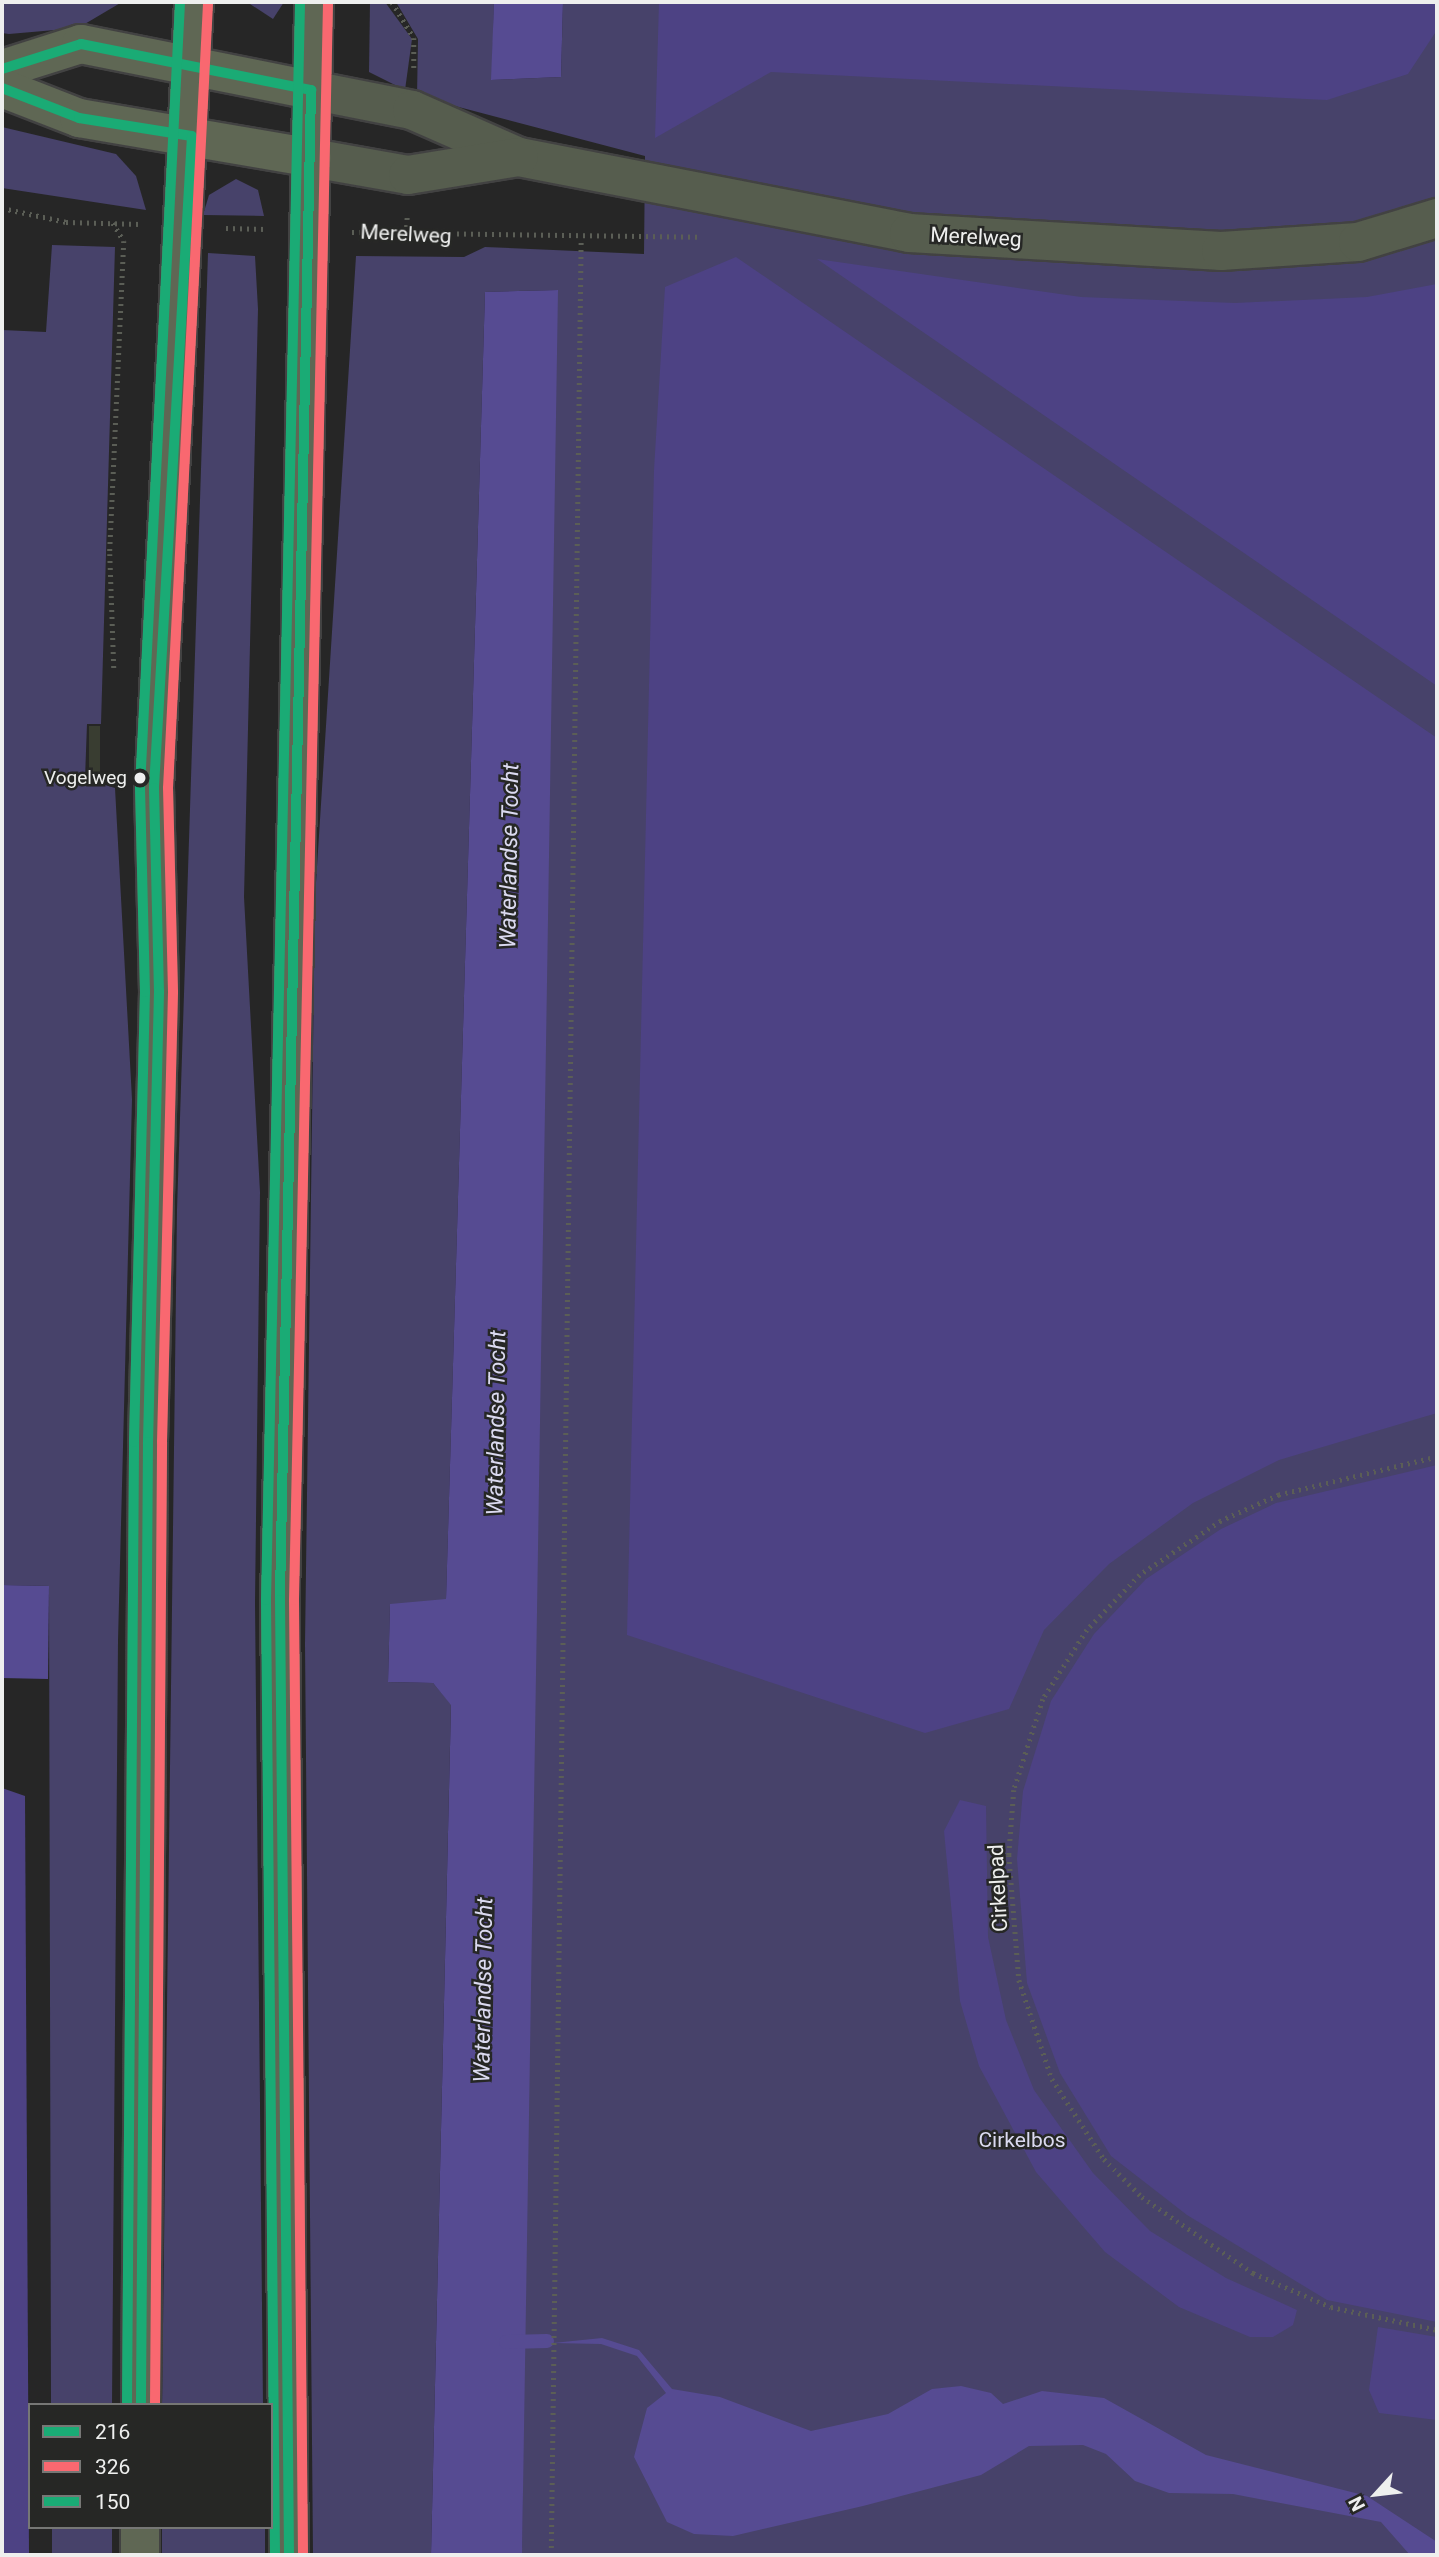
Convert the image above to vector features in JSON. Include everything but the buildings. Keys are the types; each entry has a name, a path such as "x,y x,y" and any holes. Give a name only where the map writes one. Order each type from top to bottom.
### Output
{"main road":[{"path":"141,2403 159,992 154,788 192,136 190,66 194,2"},
{"path":"289,2555 280,1600 314,2"},
{"path":"2,69 81,44 311,90"},
{"path":"2,88 79,118 312,158"},
{"path":"140,2529 140,2555"}],"street":[{"name":"Merelweg","path":"311,90 422,113 519,157 909,233 1222,251 1357,242 1437,218"},
{"name":"Merelweg","path":"312,158 408,175 519,157"}],"path":[{"path":"112,222 124,241 110,554 114,671"},
{"name":"Merelweg","path":"308,231 681,240 711,231"},
{"path":"551,2555 582,238"},
{"name":"Cirkelpad","path":"1437,1457 1279,1494 1221,1521 1140,1575 1087,1630 1043,1699 1014,1790 1009,1855 1019,1980 1052,2079 1104,2159 1142,2197 1253,2273 1331,2307 1437,2330"}],"green space":[{"path":"2,2 122,2 78,28 9,34 2,33"},
{"path":"247,2 284,2 273,19"},
{"path":"370,2 385,2 412,39 405,90 369,72"},
{"name":"Cirkelbos","path":"396,2 494,2 492,80 561,77 563,2 1437,2 1437,2555 522,2555 523,2344 547,2343 523,2338 557,290 485,292 446,1600 390,1605 388,1682 433,1683 451,1704 431,2555 313,2555 305,1644 315,898 356,256 464,257 485,247 644,254 645,156 417,96 418,39"},
{"path":"659,2 1437,2 1437,30 1408,74 1327,100 771,72 655,138"},
{"path":"2,127 116,154 136,176 146,210 2,188"},
{"path":"236,179 258,190 264,216 203,215 209,195"},
{"path":"52,245 115,247 101,724 87,724 85,779 115,788 132,1099 118,1641 112,2403 51,2403 49,1586 2,1585 2,330 46,332"},
{"path":"208,253 255,256 258,309 244,897 260,1192 255,1603 263,2403 162,2403 177,1210"},
{"path":"736,257 1437,738 1437,1413 1279,1460 1193,1503 1109,1564 1044,1630 1009,1709 925,1733 627,1635 654,470 665,287"},
{"path":"817,259 1081,297 1235,303 1367,297 1437,284 1437,686"},
{"path":"1437,1465 1437,2322 1327,2300 1187,2215 1111,2156 1060,2073 1027,1983 1017,1859 1023,1791 1051,1701 1094,1634 1146,1579 1221,1529 1276,1503"},
{"path":"2,1788 25,1796 29,2555 2,2555"},
{"path":"960,1800 986,1806 988,1937 1006,2020 1034,2090 1093,2173 1150,2231 1226,2278 1297,2310 1293,2325 1273,2337 1250,2337 1179,2307 1105,2252 1036,2172 979,2066 960,2001 944,1831"},
{"path":"1378,2327 1437,2337 1437,2420 1379,2413 1369,2390"},
{"path":"52,2529 112,2529 112,2555 52,2555"},
{"path":"162,2529 265,2529 265,2555 162,2555"}],"water":[{"path":"494,2 563,2 561,77 491,80"},
{"name":"Waterlandse Tocht","path":"558,290 522,2555 431,2555 451,1705 433,1683 388,1682 390,1604 446,1599 485,292"},
{"path":"2,1585 49,1586 48,1679 2,1678"},
{"path":"602,2338 639,2350 672,2389 720,2397 811,2431 888,2414 932,2389 961,2386 991,2393 1003,2404 1042,2391 1104,2398 1206,2455 1367,2496 1437,2542 1437,2555 1410,2555 1381,2522 1233,2494 1169,2493 1135,2481 1106,2454 1083,2445 1029,2446 981,2475 863,2506 733,2536 694,2534 667,2522 634,2457 647,2408 666,2393 637,2356 601,2344 553,2343"}],"waterway":[{"path":"506,2342 547,2341"}],"transit line":[{"name":"150","path":"127,2403 134,1442 145,992 140,787 180,2"},
{"name":"150","path":"275,2555 266,1600 300,2"},
{"name":"326","path":"303,2555 294,1600 328,2"},
{"name":"326","path":"155,2403 162,1442 173,992 168,788 208,3"},
{"name":"216","path":"2,69 81,44 311,90 280,1600 289,2555"},
{"name":"216","path":"2,88 79,118 192,136 154,788 159,992 148,1442 141,2403"}],"place":[{"name":"Vogelweg","path":"140,778"}]}
